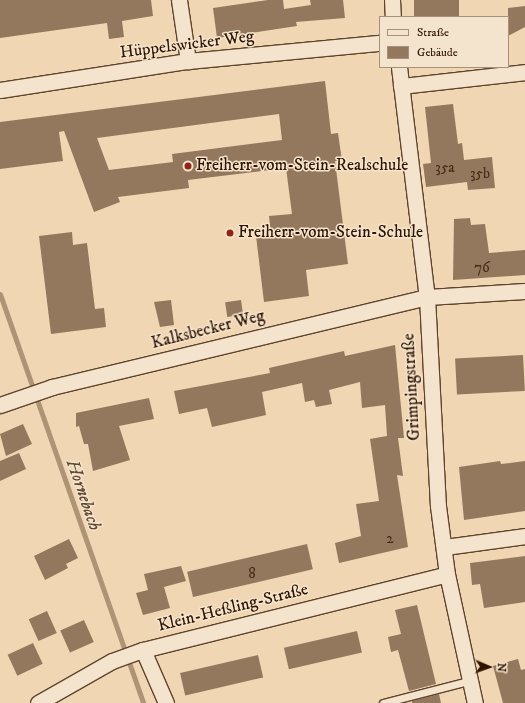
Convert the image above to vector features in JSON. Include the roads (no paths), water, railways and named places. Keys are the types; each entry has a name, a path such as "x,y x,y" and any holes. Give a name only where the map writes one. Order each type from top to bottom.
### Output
{"street":[{"path":"179,0 188,62"},
{"path":"392,0 393,16"},
{"name":"Hüppelswicker Weg","path":"0,90 188,62 379,43"},
{"name":"Grimpingstraße","path":"399,68 426,297 438,506 445,547 447,574 468,681 475,703"},
{"path":"401,86 525,72"},
{"name":"Kalksbecker Weg","path":"0,405 52,387 426,297 525,291"},
{"path":"445,547 525,536"},
{"name":"Klein-Heßling-Straße","path":"38,703 112,661 143,650 447,574"},
{"path":"143,650 166,703"}],"lane":[{"path":"383,703 468,681"}],"waterway":[{"name":"Hornebach","path":"0,294 143,703"}],"place":[{"name":"Freiherr-vom-Stein-Realschule","path":"188,166"},
{"name":"Freiherr-vom-Stein-Schule","path":"230,233"}]}
